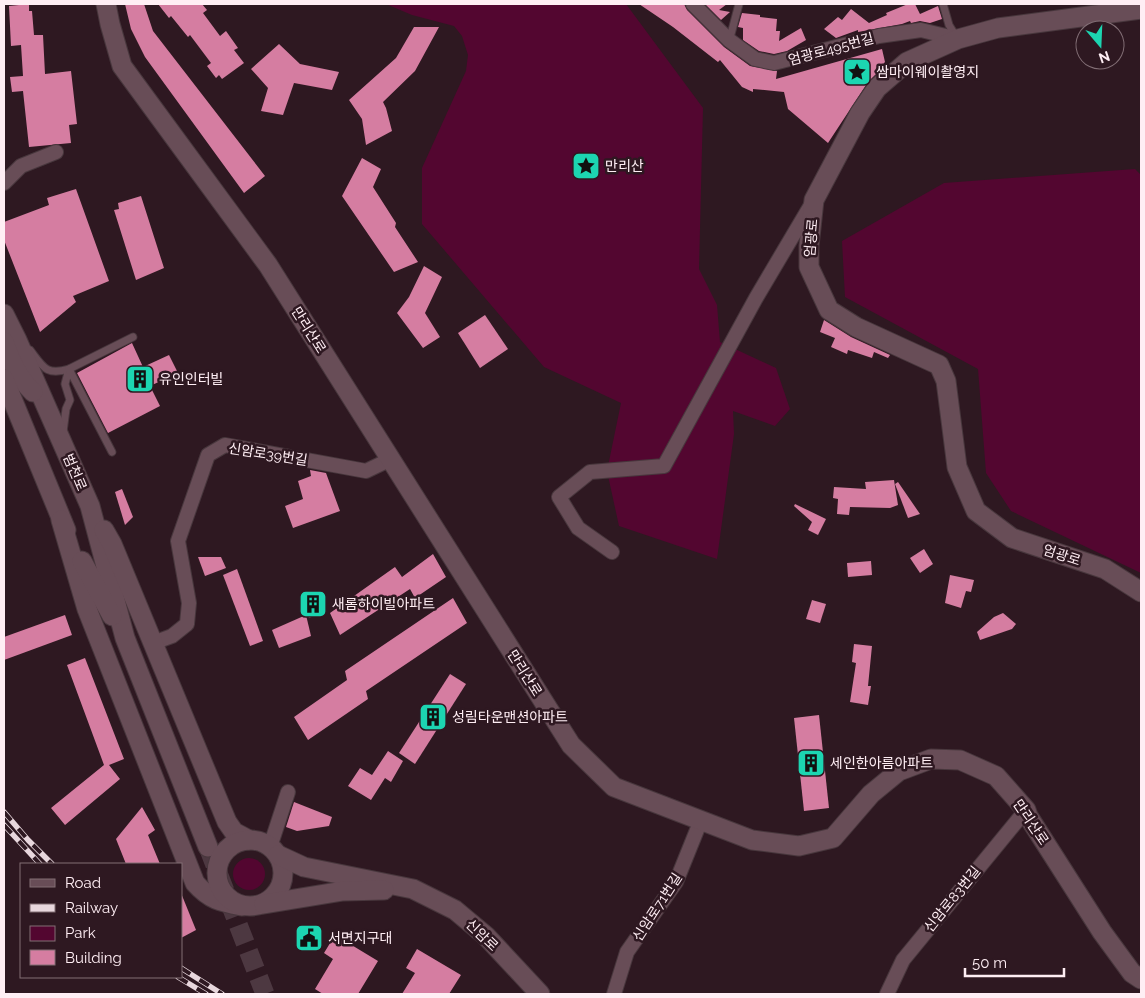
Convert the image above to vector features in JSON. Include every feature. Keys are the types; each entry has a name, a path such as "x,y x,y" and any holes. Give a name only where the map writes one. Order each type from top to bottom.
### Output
{"main road":[{"name":"만리산로","path":"110,7 122,66 268,265 571,745 614,787 752,840 799,846 833,838 871,794 898,770 931,759 960,760 996,776 1026,810 1102,932 1132,973 1141,979"},
{"name":"엄광로","path":"1141,9 998,28 958,40 908,62 877,88 860,113 814,200 808,267 829,310 856,326 939,365 946,381 957,467 976,511 1012,538 1105,569 1141,592"},
{"path":"4,314 11,341"},
{"name":"범천로","path":"11,341 14,367 24,384 45,403 90,506 124,638 208,846"},
{"name":"범천로","path":"4,379 62,520 94,586 124,638"},
{"path":"90,506 112,544 227,822 234,832 249,840 260,842 304,867 413,890"},
{"path":"62,520 87,609 195,883 206,894 220,902 253,907 343,891 413,890"},
{"path":"242,906 232,902 219,886 217,876 218,865 222,855 229,848 238,842 249,840"},
{"path":"264,904 280,888 283,877 282,866 274,851"},
{"name":"신암로","path":"413,890 455,910 486,936 540,994"}],"street":[{"name":"엄광로495번길","path":"693,4 726,37 755,59 774,63 879,36 921,30 958,40"},
{"path":"4,183 21,166 56,152"},
{"path":"612,552 578,528 559,498 590,472 664,466 756,298 814,200"},
{"name":"신암로39번길","path":"153,643 172,636 187,624 189,603 178,541 208,455 225,445 366,471 391,460"},
{"path":"274,851 288,792"},
{"name":"신암로83번길","path":"887,994 903,960 1026,810"},
{"name":"신암로71번길","path":"614,994 627,952 676,882 701,820"}],"lane":[{"path":"726,37 731,34 739,4"},
{"path":"943,4 950,25 958,40"},
{"path":"11,341 31,352 46,370 58,372 69,369 133,337"},
{"path":"61,439 66,410 70,400 65,384 69,369"},
{"path":"69,369 112,452"}],"green space":[{"path":"386,4 626,4 703,108 699,269 717,305 720,342 776,368 790,409 775,426 733,411 734,434 717,559 619,526 607,471 621,403 544,367 422,224 422,168 466,71 468,55 462,36 454,26 412,15"},
{"path":"1135,169 1141,175 1141,573 1011,511 986,473 978,369 845,297 842,241 944,183"},
{"path":"249,858 255,859 260,863 264,868 264,880 260,885 255,889 249,890 243,889 238,885 234,880 233,874 234,868 238,863 243,859"}],"building":[{"path":"29,4 29,11 32,11 34,35 43,35 45,74 71,71 77,124 69,125 71,143 29,147 23,91 12,92 10,77 23,76 21,45 11,46 9,6"},
{"path":"125,4 144,4 153,31 265,176 244,193 145,57 131,29"},
{"path":"158,4 202,4 207,10 203,13 220,36 226,31 238,48 234,50 244,63 222,79 219,75 216,78 207,66 211,63 190,35 188,37 171,16 169,18"},
{"path":"639,4 684,4 687,10 724,47 750,66 777,71 776,79 882,49 885,62 868,82 828,143 788,109 784,92 753,89 753,92 742,87 720,60 718,62 673,27"},
{"path":"705,4 727,4 719,10 730,12 721,20"},
{"path":"908,4 915,4 920,14 938,6 942,19 930,23 920,21 911,23 910,21 858,32 858,30 836,38 824,29 838,17 842,20 851,9 869,23 887,15 886,13"},
{"path":"742,13 777,19 776,31 780,31 779,41 801,28 806,40 787,51 774,54 759,51 743,40 743,28 738,27"},
{"path":"414,27 439,27 415,71 383,102 392,131 366,145 362,119 349,100 396,58"},
{"path":"279,44 300,64 339,72 332,90 294,83 283,115 261,111 268,88 251,69"},
{"path":"362,158 381,169 373,187 396,223 395,227 418,262 394,272 342,196"},
{"path":"76,189 109,281 73,296 76,302 40,332 4,240 4,222 49,205 47,198"},
{"path":"141,196 164,268 136,280 114,210 119,209 118,203"},
{"path":"424,266 442,277 425,313 440,337 423,348 397,313 409,297"},
{"path":"485,315 508,349 480,368 458,333"},
{"path":"824,320 851,337 890,355 888,358 874,352 872,358 848,350 847,354 831,347 835,338 820,332"},
{"path":"132,343 143,367 169,355 178,373 150,386 160,406 108,433 77,373"},
{"path":"310,470 326,473 340,511 293,528 285,506 303,499 298,481 311,476"},
{"path":"894,480 898,505 890,508 850,507 849,515 837,514 838,499 833,498 834,487 866,489 865,482"},
{"path":"898,482 920,514 908,518 895,484"},
{"path":"122,489 133,517 125,525 115,492"},
{"path":"795,504 826,519 818,535 808,530 812,522 794,506"},
{"path":"924,549 933,564 920,573 910,558"},
{"path":"433,554 446,577 415,598 410,589 340,635 330,613 395,567 402,577"},
{"path":"198,557 221,557 226,568 205,576"},
{"path":"871,561 872,575 848,577 847,563"},
{"path":"237,569 263,641 250,646 223,575"},
{"path":"950,575 974,580 971,592 966,591 961,608 945,603"},
{"path":"318,593 326,612 309,618 300,597"},
{"path":"453,598 467,623 366,691 368,699 308,740 294,717 347,680 345,671"},
{"path":"812,600 826,604 820,623 806,619"},
{"path":"1003,613 1016,624 1012,629 980,640 977,632 994,617"},
{"path":"65,615 72,635 4,660 4,637"},
{"path":"306,615 311,636 279,648 272,630"},
{"path":"854,644 872,646 868,686 871,686 868,705 850,702 856,663 852,662"},
{"path":"85,658 124,759 109,765 120,779 65,825 51,808 104,765 67,665"},
{"name":"성림타운맨션아파트","path":"450,674 466,684 415,764 399,753"},
{"name":"세인한아름아파트","path":"819,715 829,808 804,811 794,718"},
{"path":"388,751 403,761 391,782 385,778 371,800 348,786 360,768 372,775"},
{"path":"294,802 332,817 329,826 297,831 286,827"},
{"path":"142,807 155,830 148,835 160,863 126,863 116,839"},
{"path":"182,895 196,930 182,937"},
{"path":"335,935 378,961 358,994 323,994 315,989 333,959 324,953"},
{"path":"417,949 461,975 449,994 402,994 415,973 406,968"}],"tunnel":[{"path":"208,847 265,994"}],"railway":[{"path":"4,812 51,863"},
{"path":"4,825 39,863"},
{"path":"182,969 222,994"},
{"path":"180,978 206,994"}],"place":[{"name":"쌈마이웨이촬영지","path":"857,72"},
{"name":"만리산","path":"586,166"},
{"name":"유인인터빌","path":"140,379"},
{"name":"새롬하이빌아파트","path":"313,604"},
{"name":"성림타운맨션아파트","path":"433,717"},
{"name":"세인한아름아파트","path":"811,763"},
{"name":"서면지구대","path":"309,938"}]}
